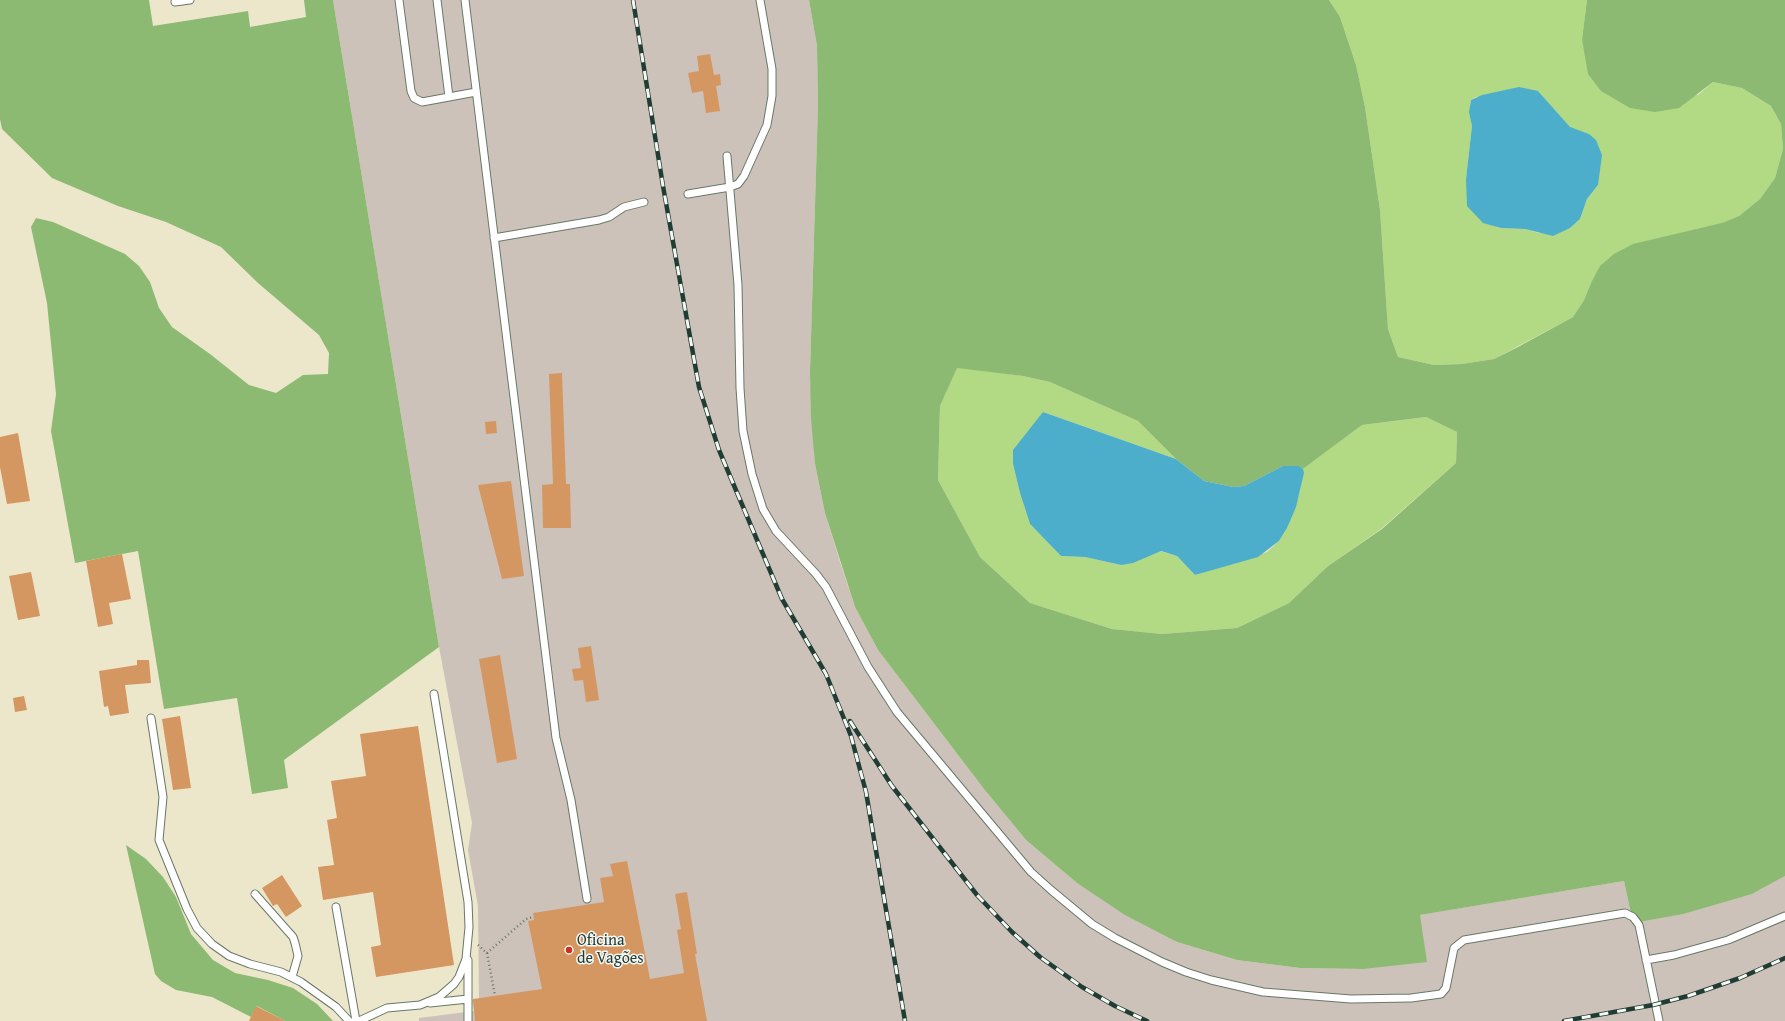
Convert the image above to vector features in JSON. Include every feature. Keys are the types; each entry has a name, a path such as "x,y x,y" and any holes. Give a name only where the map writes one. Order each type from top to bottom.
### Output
{"lane":[{"path":"175,2 190,0"},
{"path":"399,0 412,94 422,102 476,92"},
{"path":"437,0 449,97"},
{"path":"465,0 556,738 571,800 587,900"},
{"path":"688,194 730,187 738,184 744,176 767,124 770,110 772,69 760,0"},
{"path":"727,156 738,286 740,388 743,431 752,474 763,509 776,531 826,587 868,667 911,730 1032,872 1071,908 1115,938 1138,951 1180,970 1237,987 1289,995 1366,1000 1436,996 1446,988 1454,948 1460,941 1620,913 1629,915 1639,925 1659,1021"},
{"path":"494,238 599,220 609,217 624,207 644,202"},
{"path":"434,694 468,902 468,1021"},
{"path":"151,718 163,797 159,840 161,849 192,918 204,936 229,956 292,977 326,1000 349,1021"},
{"path":"255,894 293,937 298,956 292,977"},
{"path":"336,907 358,1021 387,1008 468,999"},
{"path":"1646,960 1674,955 1728,940 1785,916"},
{"path":"420,1005 440,997 454,984 463,968 468,938"}],"path":[{"path":"487,953 526,919 534,917"},
{"path":"468,938 487,953 494,996"}],"shaded area":[{"path":"333,0 809,0 817,46 818,105 810,372 815,464 825,513 855,607 878,650 984,789 1026,840 1077,883 1177,942 1237,960 1300,968 1363,969 1419,915 1624,881 1633,923 1752,894 1785,876 1785,1021 419,1021 419,1018 474,1011 472,1000 479,999 478,906 468,850 472,823 439,647"}],"green space":[{"path":"0,0 149,0 153,26 248,11 250,27 306,17 304,0 333,0 439,647 284,760 288,788 252,794 237,698 164,709 138,551 75,563 51,431 56,394 47,303 31,227 36,218 53,222 125,254 139,266 150,282 159,308 172,327 210,354 249,385 276,393 303,375 328,374 329,353 319,335 258,283 221,247 166,222 118,206 52,178 2,129 0,119"},
{"path":"809,0 1329,0 1340,17 1356,65 1365,107 1380,210 1388,329 1398,357 1434,365 1462,364 1494,359 1573,317 1584,300 1600,266 1614,254 1633,244 1722,223 1739,216 1760,199 1775,178 1783,149 1781,124 1771,106 1742,88 1713,82 1679,108 1655,112 1630,108 1601,91 1588,74 1582,39 1587,0 1785,0 1785,876 1752,894 1683,914 1633,923 1624,881 1420,915 1427,962 1363,969 1300,968 1237,960 1177,942 1125,915 1077,883 1026,840 984,789 878,650 855,607 825,513 815,464 811,418 810,372 818,105 817,46","holes":["957,368 1023,376 1050,382 1138,421 1176,459 1204,481 1233,487 1244,486 1283,466 1299,466 1303,469 1362,425 1426,417 1457,432 1456,463 1382,529 1328,566 1289,603 1237,628 1162,634 1112,629 1030,603 980,557 938,480 940,406"]},
{"path":"1329,0 1587,0 1582,39 1698,95 1713,82 1742,88 1771,106 1781,124 1783,149 1775,178 1760,199 1739,216 1591,283 1584,300 1573,317 1494,359 1462,364 1434,365 1398,357 1388,329 1380,210 1365,107 1356,65 1340,17","holes":["1538,91 1570,128 1589,134 1598,185 1587,199 1580,219 1570,228 1539,233 1525,229 1501,228 1483,222 1466,179 1472,126 1471,100 1476,97"]},
{"path":"957,367 1023,376 1050,382 1138,421 1176,459 1043,412 1013,464 1030,524 1061,556 1085,557 1121,565 1160,551 1177,556 1195,575 1267,552 1279,541 1287,528 1300,491 1303,469 1362,425 1426,417 1457,432 1456,463 1381,529 1328,566 1289,603 1237,628 1162,634 1112,629 1030,603 980,557 938,480 940,406"},
{"path":"126,845 146,859 163,877 176,897 191,934 213,960 235,973 268,980 293,988 317,1004 333,1021 285,1021 257,1006 251,1017 212,997 176,990 161,981 155,974"}],"water":[{"path":"1519,87 1538,91 1570,127 1589,134 1596,140 1602,155 1598,185 1587,199 1580,219 1570,228 1553,236 1525,229 1501,228 1483,223 1467,206 1466,179 1472,126 1469,112 1471,100 1482,95"},
{"path":"1043,412 1176,459 1204,481 1233,487 1244,486 1283,466 1299,466 1303,469 1304,473 1296,507 1287,528 1279,541 1258,557 1195,575 1177,556 1161,551 1133,563 1121,565 1085,557 1061,556 1030,524 1013,464 1013,450"}],"building":[{"path":"710,54 714,75 720,74 721,85 716,86 720,111 706,113 703,91 692,93 688,73 699,71 697,56"},
{"path":"562,373 566,484 570,484 571,528 543,528 542,485 553,484 549,374"},
{"path":"496,421 497,433 486,434 485,422"},
{"path":"18,433 30,501 7,504 0,467 0,437"},
{"path":"511,481 524,576 502,579 478,485"},
{"path":"122,554 131,599 109,603 113,624 98,627 86,561"},
{"path":"31,572 40,616 18,620 9,576"},
{"path":"591,646 599,700 586,702 583,680 574,681 572,669 581,668 578,648"},
{"path":"500,655 517,759 497,763 479,659"},
{"path":"137,660 149,660 151,683 125,685 129,713 110,716 108,706 104,707 99,671 137,665"},
{"path":"24,696 27,710 15,712 13,698"},
{"path":"180,716 191,788 173,790 162,719"},
{"path":"418,726 454,965 376,977 371,947 381,945 373,892 323,900 318,867 334,865 327,820 337,818 331,781 366,776 360,734"},
{"path":"627,861 650,979 684,973 677,930 681,929 675,894 687,892 697,954 695,954 707,1021 475,1021 473,999 542,989 528,921 534,920 533,913 604,902 600,878 613,876 610,864"},
{"path":"282,875 302,906 286,917 277,904 273,906 262,888"},
{"path":"256,1006 285,1021 249,1021"}],"railway":[{"path":"633,0 663,186 699,387 719,450 782,599 826,674 851,736 866,792 905,1021"},
{"path":"850,721 892,786 977,895 1012,932 1040,957 1082,987 1115,1006 1147,1021"},
{"path":"1564,1021 1653,1005 1688,996 1740,978 1785,958"}],"place":[{"name":"Oficina de Vagões","path":"569,950"}]}
